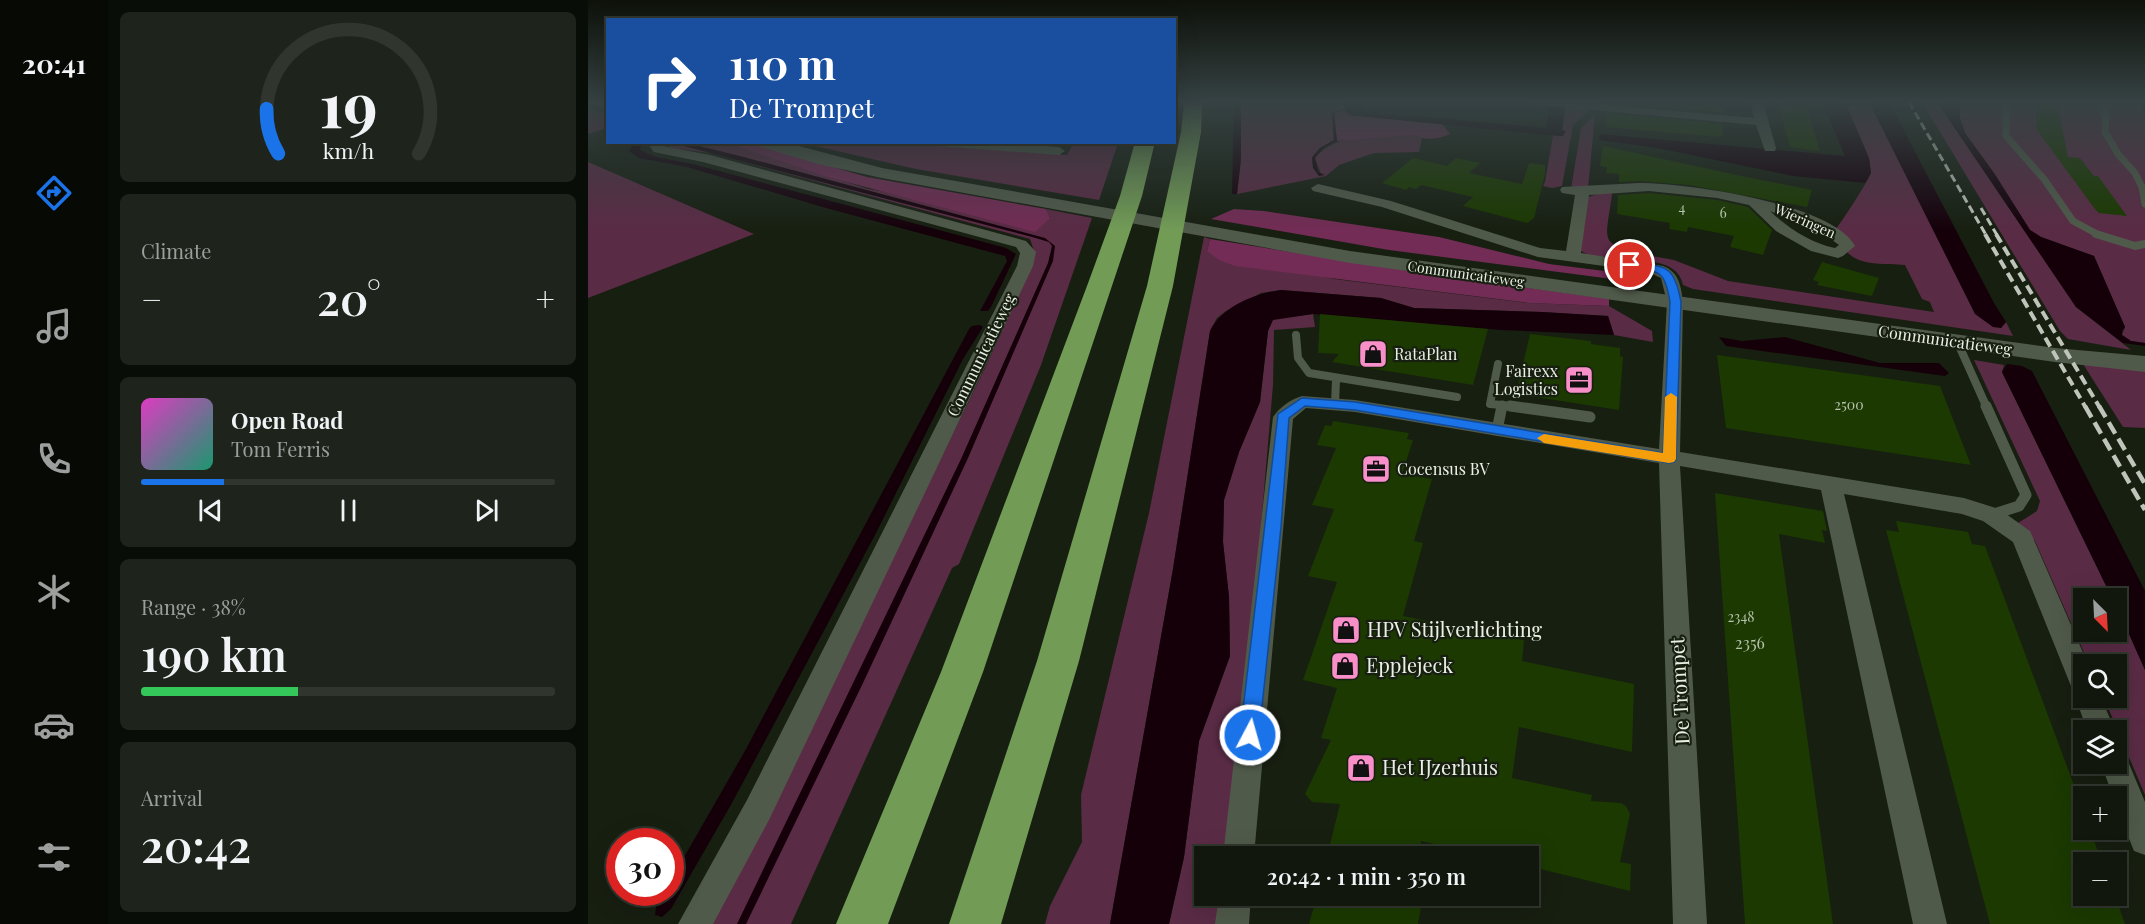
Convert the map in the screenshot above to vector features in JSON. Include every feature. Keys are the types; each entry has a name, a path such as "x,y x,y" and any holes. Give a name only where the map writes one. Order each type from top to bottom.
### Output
{"highway":[{"path":"1127,145 1121,174 1131,196"},
{"path":"862,924 962,672 1131,196 1143,145"},
{"path":"975,924 1058,661 1160,286 1188,145"}],"street":[{"name":"Communicatieweg","path":"657,145 659,149 705,158 1021,244 1028,252 1025,266 758,810 696,924"},
{"name":"Communicatieweg","path":"774,145 824,160 882,173 1350,257 2069,357 2145,364"},
{"path":"979,145 1059,151"},
{"name":"Wieringen","path":"1573,258 1574,191 1612,187 1678,188 1767,204 1809,220 1839,236 1847,246 1838,253 1816,249 1781,225 1755,203"},
{"name":"Communicatieweg","path":"1318,188 1386,204 1538,252 1661,270 1671,279 1675,302"},
{"name":"De Trompet","path":"1675,302 1669,459 1690,924"},
{"path":"1239,846 1283,417 1302,402 1497,430 1964,506 1990,515 2022,537 2073,660"},
{"path":"1831,485 1930,924"},
{"path":"2119,774 2145,840"},
{"path":"1232,924 1234,906"}],"lane":[{"path":"2015,145 2044,179 2073,221 2103,237 2135,246 2145,244"},
{"path":"2113,145 2135,173 2142,187 2145,204"},
{"path":"1296,335 1298,358 1309,373 1457,397"},
{"path":"1957,341 2026,495 2019,506 1990,515"},
{"path":"1498,364 1490,404 1590,417"},
{"path":"1335,405 1336,379"},
{"path":"1497,430 1502,405"}],"shaded area":[{"path":"633,145 641,145 640,150 656,157 693,164 1006,248 1016,254 991,307 988,311 980,311 1007,261 1005,256 826,208 687,167 639,158 629,151"},
{"path":"667,145 733,145 868,189 1050,218 1046,209 1092,218 1041,365 959,564 952,568 791,924 708,924 770,810 986,366 1018,296 1034,251 1030,239 711,153 671,148"},
{"path":"680,145 696,145 744,157 1045,238 1055,246 1053,261 968,458 863,683 746,924 737,924 961,459 1048,263 1052,246 1049,242"},
{"path":"733,145 758,145 867,177 1046,209 1050,218 1035,232 828,177"},
{"path":"811,145 925,145 1067,155 1072,146 1059,145 1117,145 1099,200 916,169"},
{"path":"1233,145 1241,145 1237,194 1232,194"},
{"path":"1241,145 1325,145 1312,157 1313,168 1321,174 1315,158 1331,145 1420,145 1419,152 1374,153 1339,165 1326,176 1237,194"},
{"path":"1329,145 1323,148 1315,158 1318,172 1325,175 1319,176 1313,168 1312,158 1320,148"},
{"path":"1551,145 1569,145 1562,186 1552,188 1543,186"},
{"path":"1578,145 1592,145 1588,188 1571,189"},
{"path":"1636,145 1724,145 1845,156 1840,145 1863,145 1869,158 1871,173 1865,183 1793,176"},
{"path":"1863,145 1895,145 2001,328 2006,322 2013,336 1693,289 1683,285 1678,273 1668,266 1655,262 1593,256 1581,251 1588,197 1608,191 1612,194 1608,239 1620,247 1650,250 1647,255 1674,260 1728,281 1934,312 1930,302 1922,299 1905,265 1858,260 1846,251 1835,230 1871,173 1869,158"},
{"path":"1891,145 1912,145 2006,322 2001,328 1993,327 1975,314"},
{"path":"1948,145 1966,145 2076,307 2131,350 2068,339 2060,331"},
{"path":"1966,145 1974,145 2030,230 2041,237 2094,256 2125,327 2122,335 2131,341 2145,343 2145,346 2123,343 2076,307"},
{"path":"1974,145 2145,145 2145,343 2131,341 2122,335 2125,327 2094,256 2041,237 2030,230"},
{"path":"588,162 754,234 588,298"},
{"path":"1234,209 1264,211 1439,237 1549,264 1644,276 1649,282 1389,250 1211,219"},
{"path":"1204,237 1210,239 1207,251 1334,279 1529,303 1609,306 1652,331 1653,342 1614,335 1608,316 1414,308 1381,298 1281,290 1261,293 1217,318 1210,331 1173,569 1110,924 1045,924 1050,906 1082,842 1081,795 1149,513"},
{"path":"1210,239 1421,273 1609,299 1609,306 1529,303 1235,266 1219,260 1207,251"},
{"path":"1281,290 1381,298 1414,308 1608,316 1614,335 1501,330 1313,314 1273,320 1268,331 1260,402 1239,452 1224,500 1223,542 1229,597 1230,656 1199,741 1184,857 1169,924 1110,924 1173,569 1210,331 1231,308 1250,298"},
{"path":"1313,314 1315,327 1274,330 1273,385 1252,632 1229,846 1194,846 1194,906 1223,906 1221,924 1169,924 1184,857 1199,741 1230,656 1229,597 1223,542 1224,500 1239,452 1260,402 1268,331 1273,319"},
{"path":"972,326 983,327 963,359 875,535 732,803 684,886 684,857 746,749"},
{"path":"1719,337 1742,341 1785,337 1880,363 1939,363 1949,373 1945,376 1726,346"},
{"path":"1974,360 2004,365 2002,372 2107,588 2073,588 2073,628 2035,541 2018,523 2037,511 2040,501"},
{"path":"2007,364 2022,366 2032,371 2145,591 2145,670 2127,630 2127,588 2107,588 2002,372"},
{"path":"2083,364 2145,371 2145,428 2123,427"},
{"path":"2127,630 2145,670 2145,795 2127,752 2127,720 2113,720 2108,708 2127,708 2127,654 2085,654 2079,642 2127,642"},
{"path":"656,906 673,906 662,917 655,915"}],"building":[{"path":"1790,145 1818,145 1820,151"},
{"path":"2048,145 2066,145 2068,157 2080,158 2094,176 2098,176 2127,216 2099,213"},
{"path":"1603,146 1812,190 1807,207 1689,185 1639,181 1619,182 1619,174 1606,173 1607,167 1600,166"},
{"path":"1413,158 1447,166 1456,158 1480,163 1469,173 1522,184 1529,163 1545,165 1545,174 1534,218 1527,223 1463,206 1473,197 1421,185 1416,189 1409,187 1406,190 1382,183"},
{"path":"1649,193 1717,200 1748,207 1772,230 1763,255 1730,247 1734,236 1688,227 1687,232 1669,229 1670,223 1617,214 1618,195"},
{"path":"1822,262 1879,278 1872,296 1817,285 1819,282 1813,280"},
{"path":"1320,314 1488,329 1473,385 1332,362 1339,354 1318,353"},
{"path":"1530,334 1591,341 1591,344 1620,348 1620,356 1623,357 1619,410 1516,394"},
{"path":"1717,355 1940,386 1971,465 1726,428"},
{"path":"1333,421 1409,433 1407,439 1413,440 1402,474 1432,479 1414,541 1423,543 1403,616 1524,640 1522,661 1634,684 1632,752 1519,727 1512,778 1592,795 1591,801 1621,803 1626,806 1630,814 1620,862 1631,864 1630,891 1539,869 1539,846 1443,846 1421,841 1420,846 1330,846 1340,804 1312,802 1305,794 1331,740 1321,738 1337,688 1303,680 1337,582 1308,576 1334,509 1312,505 1336,448 1317,445 1325,425 1331,426"},
{"path":"1715,493 1823,511 1827,531 1822,530 1825,543 1779,534 1833,924 1745,924"},
{"path":"1896,521 1968,532 1972,544 1985,546 2074,786 2073,840 2094,840 2098,852 2073,852 2073,906 2119,906 2125,924 1990,924 1886,530 1899,532"},
{"path":"1314,906 1421,906 1418,924 1309,924"}],"railway":[{"path":"1934,145 1986,235"},
{"path":"1981,208 1997,235"},
{"path":"1985,234 2086,408"},
{"path":"1996,234 2100,408"},
{"path":"2085,406 2145,510"},
{"path":"2099,406 2145,484"}],"slow traffic":[{"path":"1544,438 1669,459 1671,397"}],"place":[{"name":"RataPlan","path":"1373,354"},
{"name":"Fairexx Logistics","path":"1579,380"},
{"name":"Cocensus BV","path":"1376,469"},
{"name":"HPV Stijlverlichting","path":"1346,630"},
{"name":"Epplejeck","path":"1345,666"},
{"name":"Het IJzerhuis","path":"1361,768"}],"route":[{"path":"1250,735 1283,417 1302,402 1355,406 1669,459 1675,302 1672,282 1661,270 1630,265"}]}
